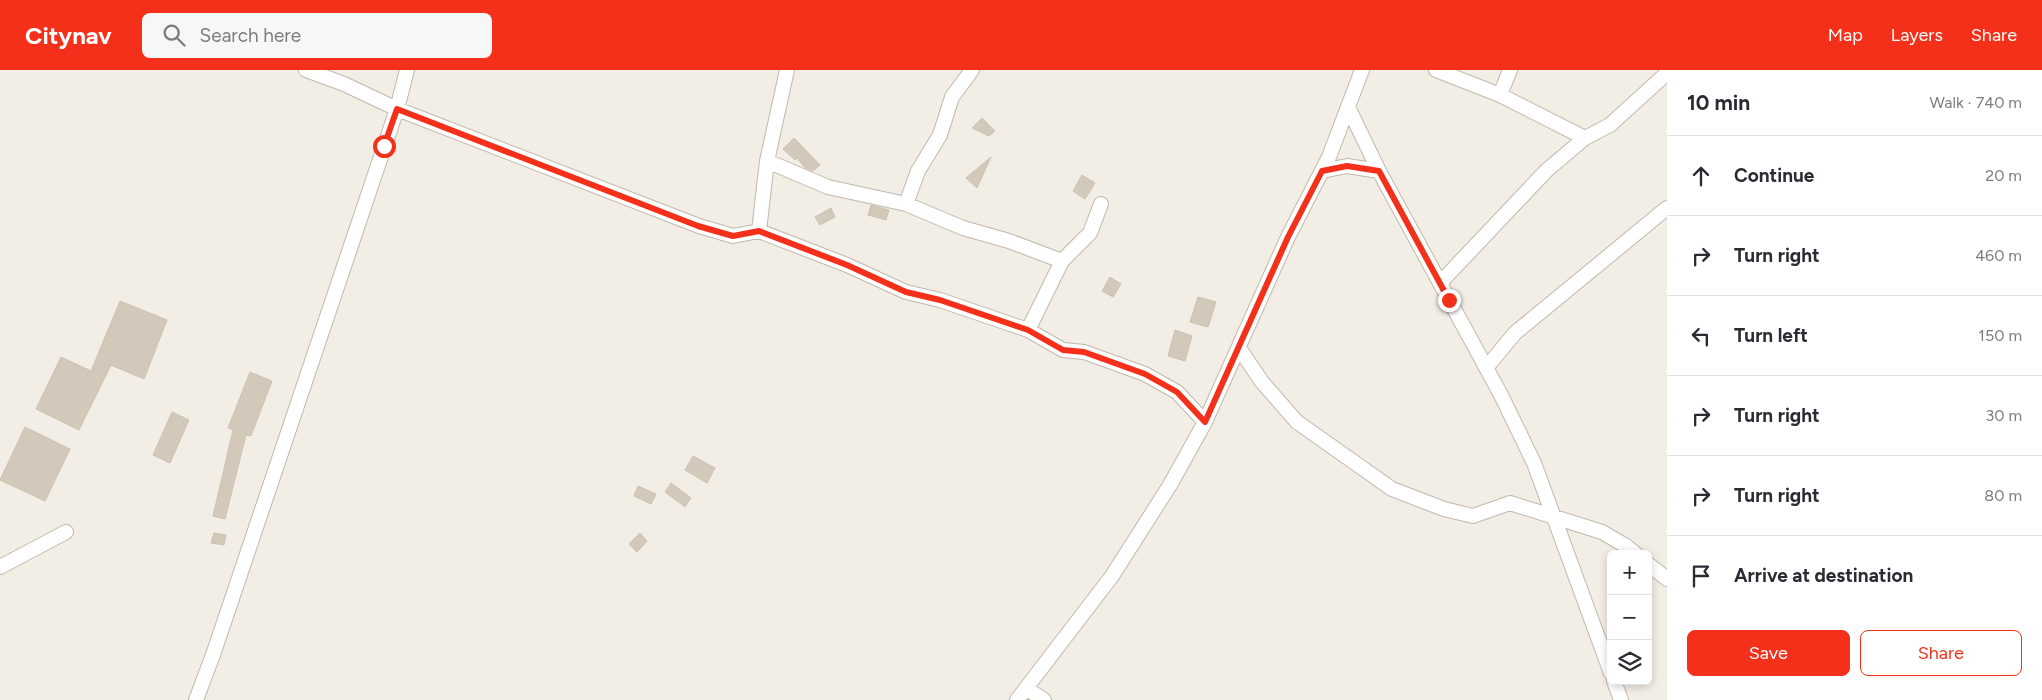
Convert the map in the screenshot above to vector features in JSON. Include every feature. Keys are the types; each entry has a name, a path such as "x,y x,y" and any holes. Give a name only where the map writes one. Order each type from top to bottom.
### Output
{"street":[{"path":"306,70 344,84 397,109 698,226 733,236 759,231 847,265 906,292 940,300 1028,330 1063,350 1084,352 1145,374 1177,392 1205,422"},
{"path":"196,700 397,109 407,70"},
{"path":"759,231 767,161 787,70"},
{"path":"906,204 918,171 940,135 952,97 972,70"},
{"path":"1017,700 1112,576 1170,485 1205,422 1288,237 1322,171 1362,70"},
{"path":"1436,70 1500,95 1585,138"},
{"path":"1500,95 1510,70"},
{"path":"1440,283 1547,170 1585,138 1610,125 1667,73"},
{"path":"1348,107 1379,171 1486,368 1534,463 1607,663"},
{"path":"767,161 828,187 906,204 963,228 1010,241 1062,261"},
{"path":"1322,171 1347,166 1379,171"},
{"path":"1028,330 1062,261 1090,232 1101,204"},
{"path":"1486,368 1515,333 1667,208"},
{"path":"1239,348 1262,382 1297,422 1392,489 1444,509 1473,516 1510,503 1602,532 1631,550"},
{"path":"0,567 66,532"},
{"path":"1652,567 1667,579"},
{"path":"1615,685 1621,700"},
{"path":"1026,689 1044,700"}],"building":[{"path":"982,118 995,131 989,136 972,128"},
{"path":"794,138 820,165 813,171 805,168 797,158 795,160 783,149"},
{"path":"991,157 977,188 966,178"},
{"path":"1082,175 1095,183 1085,199 1073,191"},
{"path":"871,205 889,210 886,220 868,215"},
{"path":"831,208 835,217 820,225 815,217"},
{"path":"1110,277 1121,284 1113,297 1102,291"},
{"path":"1198,297 1216,302 1208,327 1190,322"},
{"path":"120,301 167,320 144,379 111,365 79,430 36,409 61,357 91,371"},
{"path":"1175,330 1192,336 1185,361 1168,356"},
{"path":"250,372 272,381 251,436 246,435 225,519 213,516 233,430 228,428"},
{"path":"172,412 189,420 170,463 153,455"},
{"path":"25,427 70,449 45,501 0,480"},
{"path":"693,456 715,468 707,483 685,470"},
{"path":"671,483 691,498 685,507 665,492"},
{"path":"638,486 656,494 651,504 634,496"},
{"path":"214,533 226,535 224,545 211,543"},
{"path":"640,533 647,541 637,552 629,544"}],"route":[{"path":"384,146 397,109 698,226 733,236 759,231 847,265 906,292 940,300 1028,330 1063,350 1084,352 1107,359 1145,374 1177,392 1205,422 1288,237 1322,171 1347,166 1379,171 1449,300"}]}
